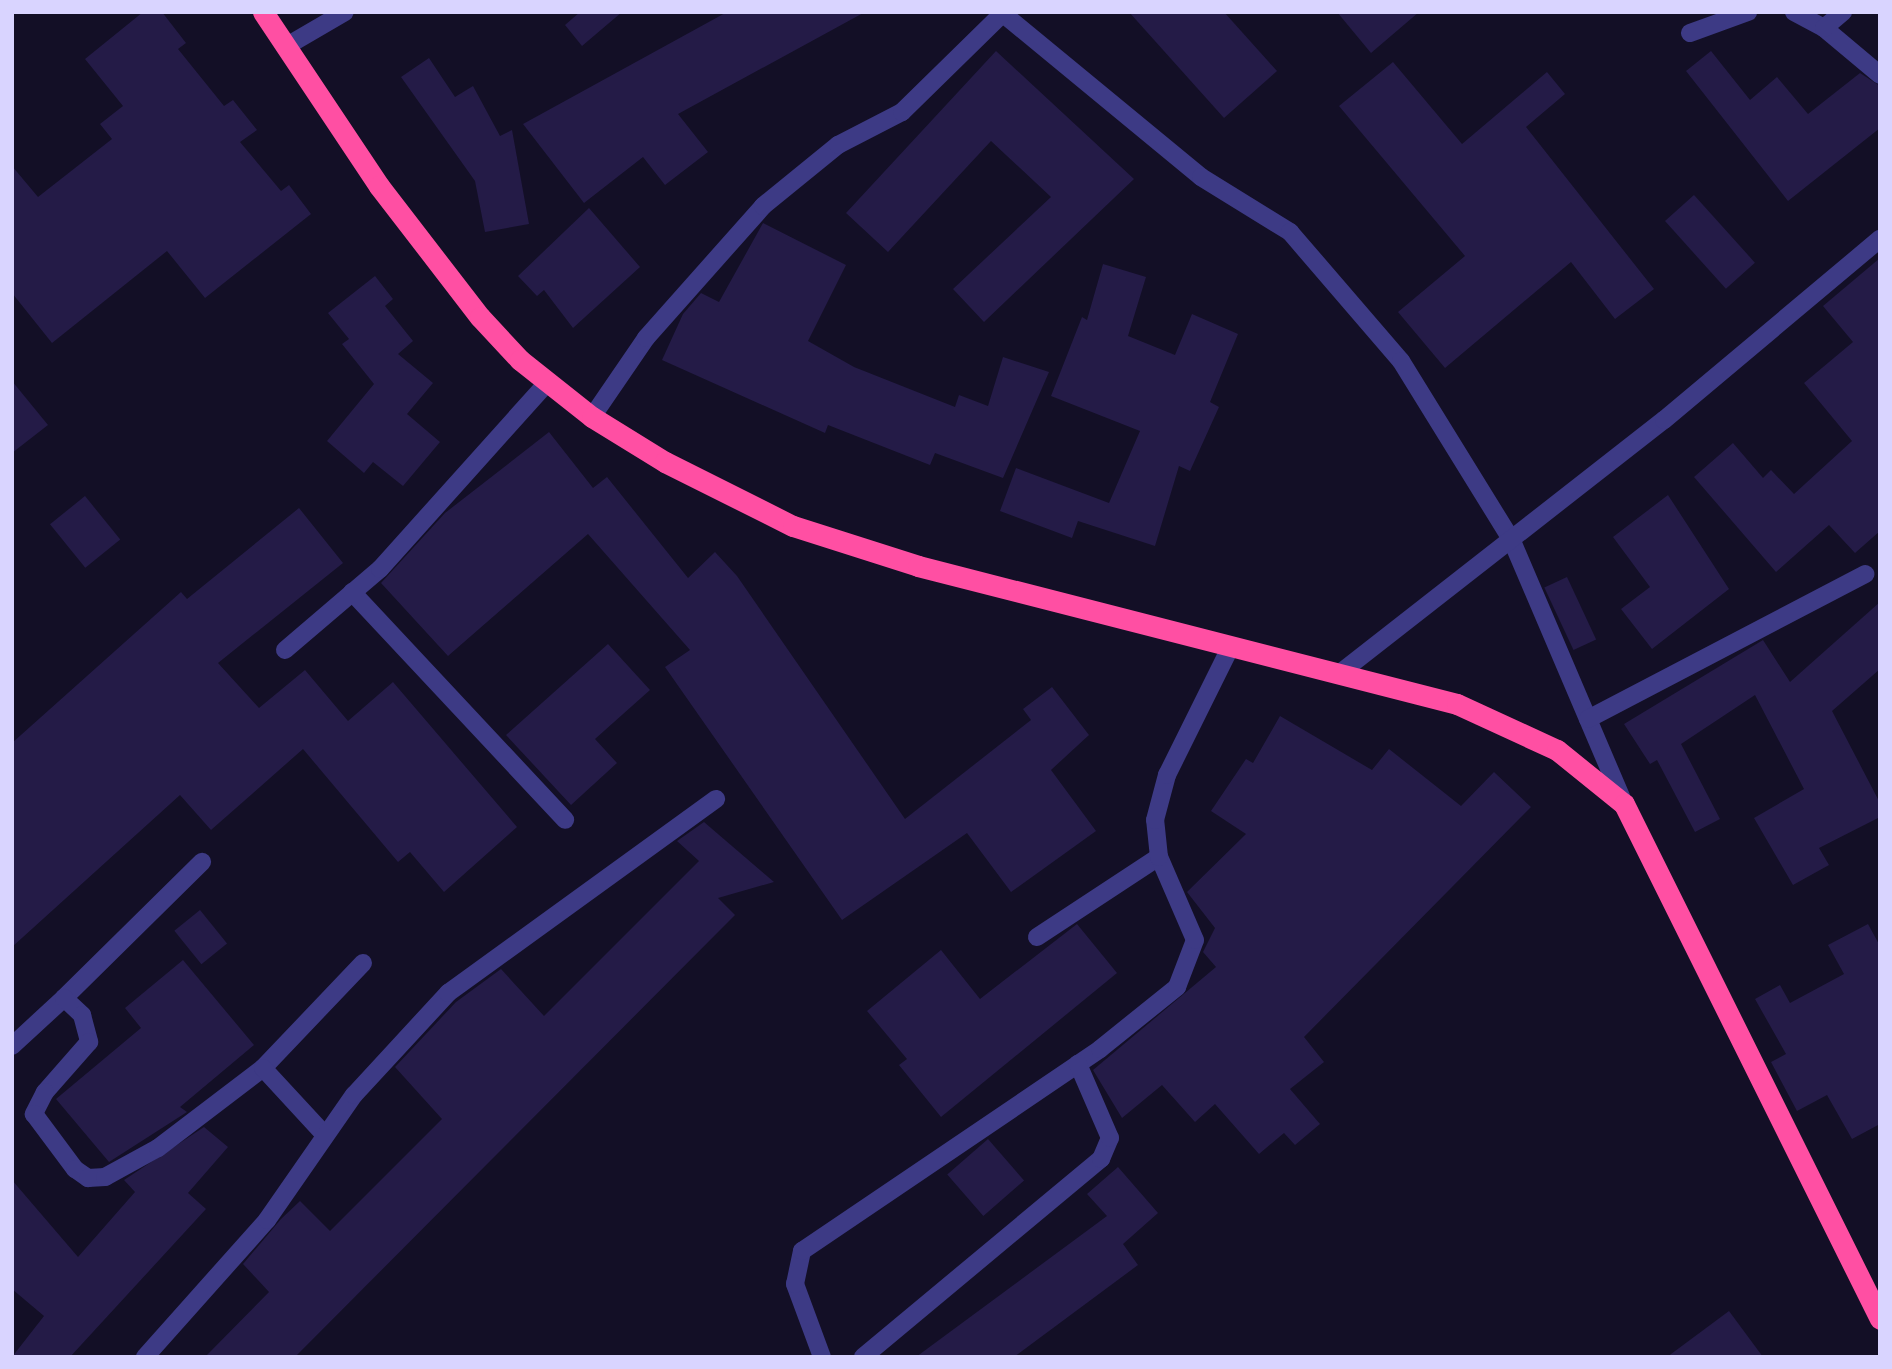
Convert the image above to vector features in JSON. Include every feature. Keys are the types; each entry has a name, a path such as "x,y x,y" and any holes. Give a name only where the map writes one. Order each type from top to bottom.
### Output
{"highway":[{"path":"263,12 379,186 480,317 548,382 592,417 723,496 793,526 1229,649 1340,673 1509,723 1557,750 1625,804 1880,1319"}],"street":[{"path":"285,47 345,12"},
{"path":"1690,33 1748,12"},
{"path":"1794,12 1824,28 1880,75"},
{"path":"1824,28 1843,12"},
{"path":"592,417 646,338 763,206 838,145 902,112 1002,13 1201,177 1290,232 1401,361 1512,541 1625,804"},
{"path":"1340,673 1512,541 1880,239"},
{"path":"285,650 352,592 548,382"},
{"path":"1588,719 1865,574"},
{"path":"352,592 565,820"},
{"path":"822,1357 795,1284 802,1251 1077,1064 1177,987 1187,968 1195,940 1159,857 1155,820 1167,775 1229,649"},
{"path":"145,1357 267,1220 323,1133 447,993 716,799"},
{"path":"1037,937 1159,857"},
{"path":"12,1046 64,999 202,862"},
{"path":"64,999 82,1015 89,1042 45,1091 34,1114 46,1138 88,1178 105,1177 158,1148 263,1068 363,963"},
{"path":"863,1357 1101,1159 1110,1138 1077,1064"},
{"path":"263,1068 323,1133"}],"building":[{"path":"143,12 162,12 186,43 178,49 224,106 233,100 257,130 240,142 281,191 289,185 311,214 205,298 167,251 52,343 12,293 12,166 38,197 112,139 100,124 123,106 85,59"},
{"path":"580,12 622,12 582,46 565,25"},
{"path":"727,12 865,12 678,114 708,152 665,185 643,157 584,203 523,124"},
{"path":"1129,12 1224,12 1277,71 1224,118"},
{"path":"1337,12 1419,12 1371,53"},
{"path":"996,51 1134,179 984,322 953,289 1051,197 991,141 888,252 846,213"},
{"path":"1711,51 1750,100 1777,77 1808,114 1860,73 1880,86 1880,128 1788,201 1686,71"},
{"path":"429,58 455,97 473,86 500,136 512,130 529,224 485,232 475,181 401,77"},
{"path":"1393,62 1462,144 1547,72 1565,94 1526,127 1654,289 1615,319 1571,262 1445,368 1398,312 1465,256 1339,106"},
{"path":"1694,195 1755,263 1726,289 1665,221"},
{"path":"589,208 640,267 573,328 544,290 537,296 518,276"},
{"path":"763,223 846,265 808,341 854,367 955,407 959,395 988,406 1003,357 1049,372 1003,478 935,453 930,465 828,425 825,433 662,360 683,314 701,293 719,302"},
{"path":"1880,258 1880,531 1855,553 1829,525 1776,572 1694,477 1733,443 1763,478 1771,470 1794,494 1852,441 1804,383 1853,342 1823,306"},
{"path":"1103,264 1146,277 1128,336 1175,355 1192,314 1238,334 1210,402 1219,407 1190,471 1179,466 1155,546 1078,521 1072,538 1000,511 1016,468 1109,503 1140,431 1051,396 1082,317 1087,320"},
{"path":"375,276 393,299 385,306 413,341 398,354 433,383 407,414 440,442 403,486 373,462 364,473 327,441 374,384 342,344 349,339 328,313"},
{"path":"12,381 48,425 12,453"},
{"path":"549,432 593,488 607,477 688,578 715,552 737,576 905,819 1031,720 1023,709 1052,687 1089,735 1051,770 1096,831 1011,892 967,833 842,920 665,667 690,650 588,534 448,656 381,583 445,513"},
{"path":"1668,495 1729,589 1652,649 1621,609 1650,587 1613,537"},
{"path":"85,496 120,540 85,568 50,524"},
{"path":"299,508 343,563 218,663 259,708 305,670 348,721 393,682 517,827 444,892 410,852 398,862 303,749 211,830 180,795 12,947 12,743 181,592 187,599"},
{"path":"1567,577 1596,640 1574,650 1544,588"},
{"path":"1880,602 1880,669 1832,711 1880,803 1880,817 1819,848 1829,865 1793,885 1754,818 1804,789 1755,695 1681,744 1720,819 1695,832 1657,760 1650,764 1624,724 1763,640 1790,682"},
{"path":"608,644 650,690 595,739 617,763 571,805 506,735"},
{"path":"1280,716 1372,770 1389,749 1461,806 1494,772 1531,807 1304,1037 1324,1062 1290,1089 1320,1124 1295,1145 1284,1133 1259,1154 1215,1104 1195,1122 1162,1085 1122,1118 1093,1070 1216,967 1203,952 1215,928 1187,892 1246,834 1211,811 1246,759 1253,763"},
{"path":"704,822 774,882 718,898 735,915 295,1357 205,1357 269,1292 243,1264 281,1219 300,1201 330,1231 442,1119 395,1067 456,1002 501,969 544,1016 699,861 677,841"},
{"path":"200,910 227,943 201,964 174,931"},
{"path":"1077,924 1117,973 941,1117 899,1065 907,1059 867,1011 941,950 980,999"},
{"path":"1868,924 1880,946 1880,1124 1852,1139 1827,1095 1797,1111 1771,1062 1786,1054 1755,999 1780,985 1790,1003 1844,974 1828,945"},
{"path":"183,960 254,1045 180,1107 187,1112 109,1162 56,1099 141,1028 125,1008"},
{"path":"204,1127 228,1147 188,1193 206,1209 70,1357 12,1357 44,1316 12,1289 12,1180 78,1257 135,1192 124,1180"},
{"path":"988,1139 1024,1181 983,1216 947,1174"},
{"path":"1118,1167 1158,1213 1123,1244 1138,1265 1014,1357 916,1357 1107,1216 1087,1194"},
{"path":"1729,1311 1763,1357 1667,1357"}]}
